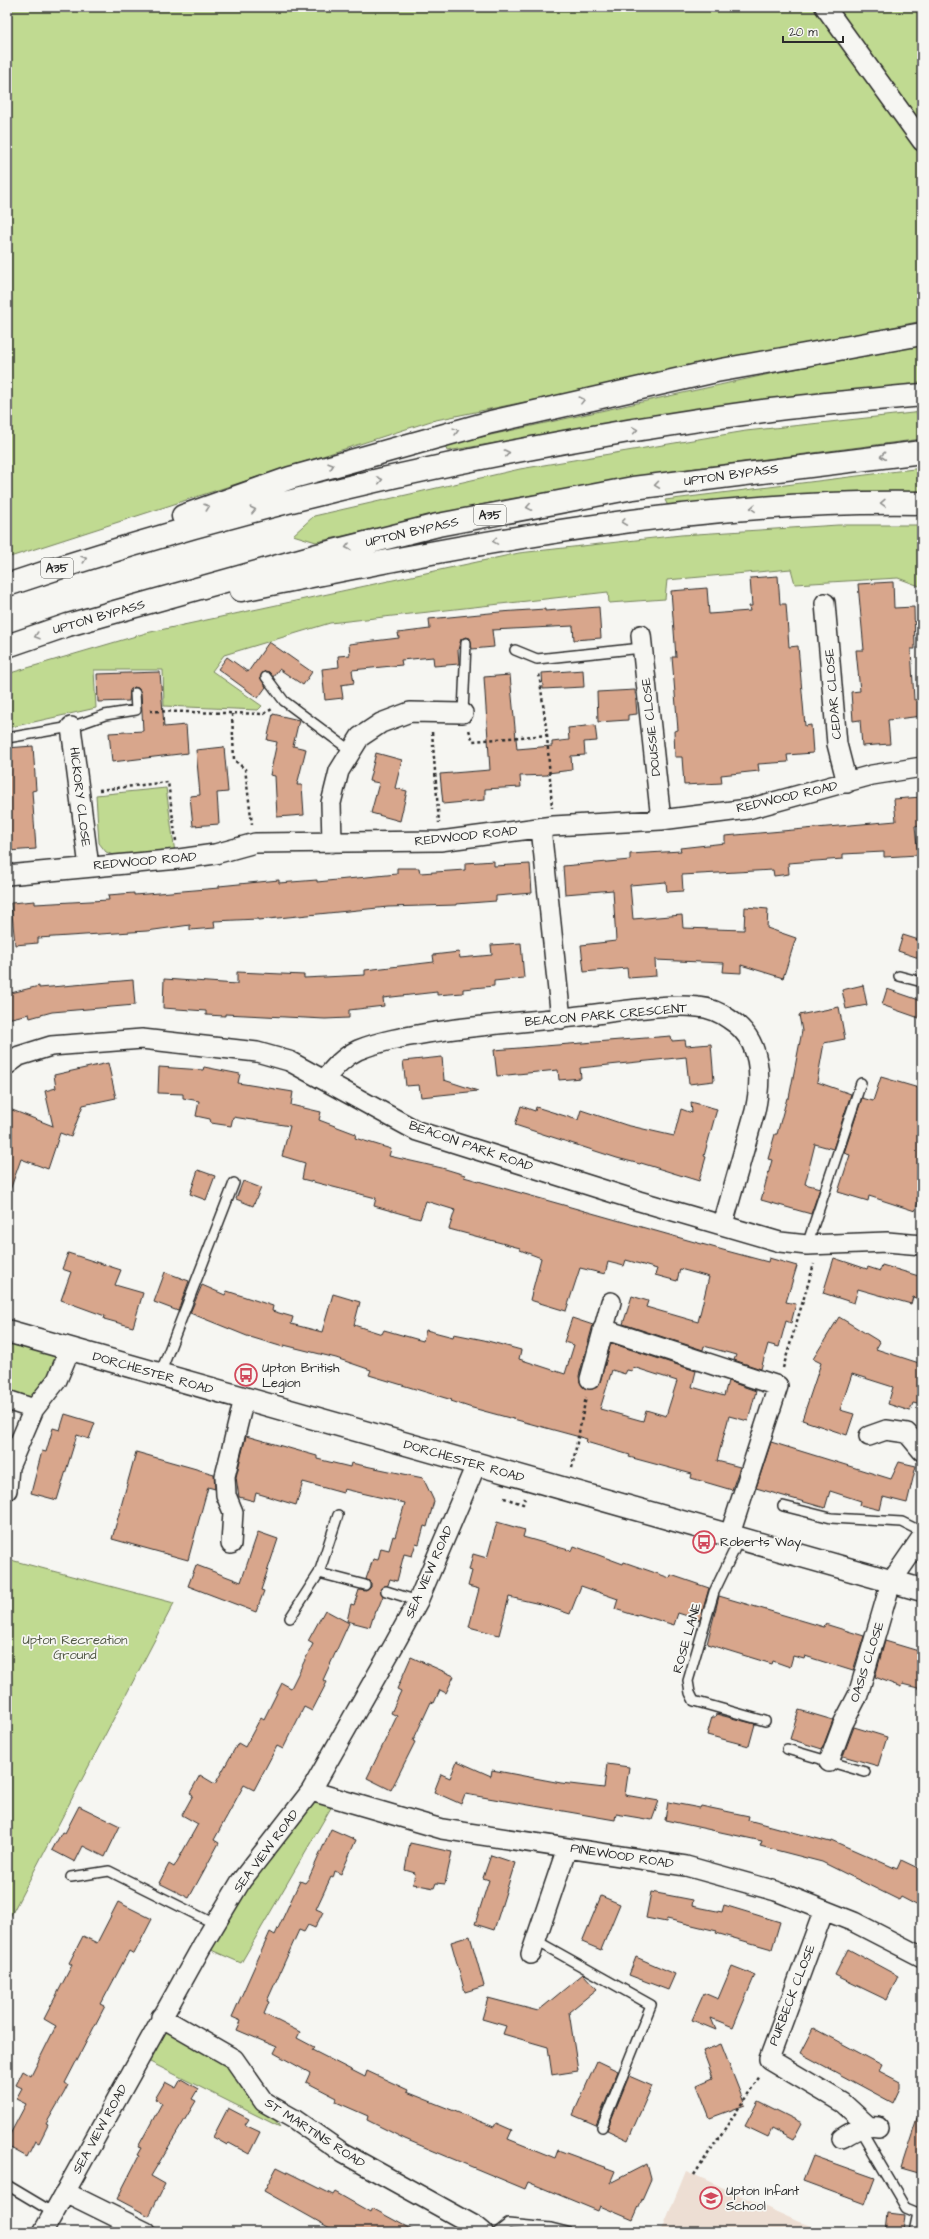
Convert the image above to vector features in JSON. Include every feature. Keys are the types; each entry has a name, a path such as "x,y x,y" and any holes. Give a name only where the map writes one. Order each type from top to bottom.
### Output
{"main road":[{"name":"A35","path":"108,551 197,511 290,478 405,445 591,398 716,371 922,334"},
{"name":"A35","path":"7,585 108,551 331,491 529,449 634,430 764,411 922,395"},
{"name":"UPTON BYPASS","path":"7,646 68,625 314,556 438,525 633,488 922,452"},
{"name":"A35","path":"68,625 400,558 552,532 646,519 742,509 922,503"},
{"name":"DORCHESTER ROAD","path":"7,1331 160,1376 735,1536 922,1590"}],"street":[{"path":"825,7 922,141"},
{"name":"CEDAR CLOSE","path":"825,603 837,744 847,783"},
{"name":"DOUSSIE CLOSE","path":"642,641 661,820"},
{"path":"332,843 332,803 339,772 360,737 381,722 410,712 463,714"},
{"name":"HICKORY CLOSE","path":"71,727 89,867"},
{"name":"REDWOOD ROAD","path":"7,874 179,859 214,854 255,843 440,841 547,827 661,820 748,809 872,775 922,767"},
{"path":"547,827 561,1018"},
{"name":"BEACON PARK CRESCENT","path":"324,1080 339,1062 357,1051 378,1043 469,1026 658,1008 698,1007 715,1012 730,1019 744,1033 754,1048 758,1060 759,1093 723,1224"},
{"name":"BEACON PARK ROAD","path":"7,1065 19,1056 51,1046 142,1039 257,1052 289,1061 417,1131 640,1201 723,1224 780,1242 814,1245 887,1242 922,1245"},
{"path":"590,1379 611,1302"},
{"path":"603,1329 778,1386 735,1536"},
{"path":"7,1490 9,1467 34,1409 57,1380 70,1349"},
{"path":"231,1544 233,1512 226,1494 224,1476 244,1399"},
{"path":"7,1400 34,1409"},
{"path":"869,1436 886,1430 907,1433 922,1451"},
{"name":"SEA VIEW ROAD","path":"43,2232 161,2017 215,1924 241,1881 311,1791 418,1602 476,1465"},
{"name":"OASIS CLOSE","path":"829,1762 843,1724 858,1695 891,1582 922,1538"},
{"name":"PINEWOOD ROAD","path":"311,1791 442,1829 686,1866 776,1891 854,1922 922,1957"},
{"path":"533,1947 566,1848"},
{"name":"PURBECK CLOSE","path":"824,1910 769,2059 843,2103 869,2127"},
{"name":"ST MARTINS ROAD","path":"161,2017 234,2059 264,2102 294,2119 343,2153 477,2227 483,2232"},
{"path":"842,2138 869,2127"},
{"path":"64,2192 146,2232"}],"lane":[{"path":"515,650 537,659 642,641"},
{"path":"463,714 466,643"},
{"path":"266,677 284,701 351,751"},
{"path":"7,738 71,727 105,715 136,710 135,693"},
{"path":"899,976 922,982"},
{"path":"814,1245 861,1083"},
{"path":"160,1376 234,1183"},
{"path":"783,1506 831,1518 902,1522 922,1532"},
{"path":"290,1618 319,1573 338,1515"},
{"name":"ROSE LANE","path":"735,1536 714,1592 688,1681 690,1693 694,1701 765,1721"},
{"path":"319,1573 365,1585"},
{"path":"386,1591 418,1602"},
{"path":"787,1749 865,1772"},
{"path":"71,1877 109,1871 215,1924"},
{"path":"533,1947 651,2005 602,2127"},
{"path":"869,2127 906,2208 918,2213 914,2232"},
{"path":"7,2185 54,2213"},
{"path":"498,2232 508,2224 551,2228 567,2232"}],"path":[{"path":"537,659 546,735 547,827"},
{"path":"136,710 264,714 284,701"},
{"path":"431,712 440,841"},
{"path":"232,714 234,760 245,770 255,843"},
{"path":"473,741 546,735"},
{"path":"79,792 168,782 179,859"},
{"path":"778,1386 814,1245"},
{"path":"567,1490 590,1379"},
{"path":"694,2175 758,2080 769,2059"}],"shaded area":[{"name":"Upton Infant School","path":"686,2171 799,2222 829,2232 661,2232"}],"green space":[{"path":"7,7 922,7 922,321 431,421 7,558"},
{"path":"922,345 922,386 646,418 447,451 445,445 779,372"},
{"path":"922,412 922,439 673,471 503,500 316,542 293,535 314,516 520,469 746,431"},
{"path":"922,468 922,496 670,510 665,500"},
{"path":"838,525 922,525 922,587 898,578 795,584 791,569 667,580 665,599 609,603 608,592 330,623 224,655 212,671 262,706 258,710 164,706 163,670 94,670 96,708 7,728 7,674 146,633 519,553 681,535"},
{"path":"166,788 175,853 115,856 106,852 99,843 96,795"},
{"path":"7,1331 70,1349 34,1409 7,1400"},
{"name":"Upton Recreation Ground","path":"7,1559 174,1603 7,1923"},
{"path":"311,1791 336,1799 241,1963 202,1946"},
{"path":"161,2017 234,2059 280,2127 140,2057"}],"building":[{"path":"778,576 780,604 786,604 789,647 798,646 805,726 811,725 813,753 787,755 788,762 758,764 759,771 721,775 722,783 684,785 682,757 675,757 674,731 678,730 672,657 676,657 671,591 707,588 709,614 750,611 749,606 752,606 750,578"},
{"path":"893,582 894,608 914,607 915,649 911,649 914,700 922,699 922,716 888,720 890,744 862,746 860,720 853,721 851,692 860,691 856,650 864,650 858,584"},
{"path":"599,607 601,638 574,640 573,626 492,630 494,647 472,649 470,638 466,637 461,639 458,650 459,664 434,666 433,657 401,660 402,665 352,670 354,683 341,685 343,698 325,700 322,669 339,667 338,656 350,655 349,644 399,638 398,633 430,629 429,619 500,612 545,609 545,611"},
{"path":"269,642 312,672 303,685 279,669 273,677 269,672 265,671 260,677 266,687 258,698 218,669 227,657 248,672"},
{"path":"583,670 584,687 543,689 542,673"},
{"path":"160,672 164,727 186,725 188,753 112,762 109,733 143,731 141,693 138,688 134,687 130,691 129,701 98,702 97,674"},
{"path":"510,675 517,749 552,746 552,742 569,740 568,728 595,725 597,741 584,742 585,755 571,756 572,770 548,773 548,775 520,776 521,787 485,789 485,800 443,804 440,774 490,770 484,677"},
{"path":"635,690 637,714 628,715 628,720 598,722 597,692"},
{"path":"273,714 299,720 293,746 306,749 297,785 302,785 304,815 277,817 275,776 270,775 277,742 267,740"},
{"path":"33,746 36,790 32,791 36,849 8,851 7,748"},
{"path":"224,747 228,792 217,793 219,824 193,826 190,796 200,795 196,750"},
{"path":"376,753 402,760 395,788 407,791 400,821 371,813 379,783 369,781"},
{"path":"922,797 922,825 915,826 918,855 884,857 884,852 843,854 843,859 788,863 789,874 774,876 773,870 682,875 683,891 667,892 666,882 630,885 633,919 682,915 683,928 744,930 745,907 768,909 767,928 796,938 783,978 741,965 741,973 723,972 724,963 655,960 656,976 628,978 627,968 584,972 581,945 616,941 613,890 565,894 563,866 630,860 630,854 681,851 680,848 725,843 725,836 896,821 894,799"},
{"path":"494,861 494,866 530,864 532,893 496,896 496,901 456,905 388,907 258,920 214,921 215,928 190,930 190,925 147,931 38,938 38,943 15,945 11,903 35,901 35,904 109,900 108,895 134,893 134,895 219,888 219,886 279,880 279,883 317,880 317,882 397,874 397,868 419,868 420,873 465,870 465,863"},
{"path":"903,935 922,941 922,959 898,951"},
{"path":"521,943 524,978 494,981 494,986 463,989 463,993 437,995 437,992 383,998 384,1006 349,1010 349,1018 325,1019 225,1014 225,1016 206,1015 206,1011 163,1008 164,979 237,984 237,972 304,975 304,978 365,975 365,970 434,962 433,955 459,952 460,958 492,955 491,945"},
{"path":"133,980 135,1005 52,1012 30,1018 29,1014 7,1019 7,994 39,986 39,988"},
{"path":"863,985 867,1005 846,1009 842,990"},
{"path":"887,989 922,1001 922,1019 882,1005"},
{"path":"839,1007 845,1039 824,1043 817,1082 851,1094 833,1149 815,1144 805,1184 820,1188 811,1214 761,1200 772,1160 768,1159 787,1098 789,1098 802,1031 799,1015"},
{"path":"671,1036 672,1041 685,1040 686,1046 711,1044 714,1081 689,1084 686,1057 580,1068 581,1078 559,1080 558,1070 497,1076 494,1050"},
{"path":"442,1057 444,1080 478,1091 421,1097 419,1085 406,1086 403,1061"},
{"path":"108,1063 116,1098 83,1105 71,1137 60,1133 48,1169 21,1159 9,1193 7,1193 7,1108 53,1126 45,1091 56,1088 54,1075"},
{"path":"159,1067 203,1070 204,1067 240,1074 238,1083 293,1092 291,1105 321,1112 319,1120 356,1134 355,1138 391,1149 389,1156 442,1168 465,1175 464,1177 723,1250 768,1262 769,1258 797,1266 786,1302 796,1304 791,1323 786,1321 779,1347 768,1344 761,1369 734,1360 736,1355 704,1346 703,1350 623,1324 632,1296 648,1301 646,1307 698,1322 709,1277 680,1269 677,1281 655,1275 657,1269 626,1260 624,1266 608,1262 605,1274 580,1268 566,1311 530,1300 541,1258 520,1250 520,1248 449,1229 455,1210 426,1201 420,1219 374,1206 376,1198 302,1179 305,1163 282,1156 290,1126 233,1117 231,1126 211,1123 210,1119 196,1116 199,1101 183,1098 183,1094 158,1093"},
{"path":"881,1077 922,1089 922,1191 915,1211 869,1196 868,1201 838,1192 850,1155 844,1153 862,1098 873,1101"},
{"path":"691,1102 717,1109 704,1156 706,1157 699,1181 641,1163 617,1158 515,1125 521,1106 535,1111 536,1107 578,1120 581,1110 626,1125 674,1136 681,1109 692,1113"},
{"path":"198,1170 215,1176 206,1200 190,1194"},
{"path":"243,1181 261,1188 253,1206 236,1199"},
{"path":"68,1253 121,1270 115,1285 143,1293 133,1327 104,1319 105,1316 61,1300 71,1272 62,1269"},
{"path":"834,1258 867,1269 868,1267 880,1271 882,1265 922,1277 922,1300 913,1297 911,1304 858,1289 854,1303 823,1293"},
{"path":"165,1272 189,1281 178,1311 154,1302"},
{"path":"202,1285 225,1295 227,1291 273,1306 272,1311 293,1317 291,1324 322,1332 333,1294 360,1302 354,1325 382,1334 384,1330 423,1341 426,1330 453,1337 454,1334 484,1340 521,1350 519,1359 565,1374 574,1345 564,1342 572,1318 593,1325 579,1376 580,1382 587,1389 593,1389 600,1382 611,1343 696,1371 692,1387 724,1396 728,1381 756,1391 748,1421 729,1416 717,1461 740,1467 732,1490 691,1478 692,1474 629,1457 630,1455 586,1442 587,1439 469,1407 451,1401 452,1400 369,1375 371,1370 336,1358 284,1345 283,1347 247,1336 190,1313","holes":["633,1367 677,1381 666,1416 646,1410 643,1421 600,1409 612,1370 625,1374 627,1370 632,1371"]},
{"path":"839,1317 880,1342 876,1349 922,1364 922,1405 913,1403 910,1411 888,1404 893,1387 852,1374 840,1410 854,1414 847,1435 802,1420 821,1363 813,1359"},
{"path":"65,1414 95,1423 89,1439 77,1435 57,1500 31,1493 42,1451 46,1452 53,1428 60,1430"},
{"path":"246,1436 317,1456 317,1459 350,1467 351,1463 423,1478 434,1501 427,1527 424,1526 419,1544 416,1543 412,1556 404,1554 397,1581 390,1579 388,1585 380,1589 383,1596 377,1611 375,1611 370,1627 347,1621 351,1604 354,1605 359,1590 366,1591 371,1587 371,1583 366,1579 373,1559 378,1560 381,1548 389,1550 393,1536 395,1537 405,1503 344,1489 343,1493 303,1482 296,1505 256,1493 254,1501 239,1497 236,1477"},
{"path":"771,1442 891,1479 899,1462 916,1466 907,1503 883,1497 880,1510 860,1505 861,1501 830,1491 825,1508 756,1488"},
{"path":"136,1452 214,1474 215,1489 208,1487 188,1560 112,1539"},
{"path":"497,1522 525,1530 523,1537 572,1551 574,1546 623,1564 624,1562 670,1578 671,1575 709,1588 700,1620 678,1613 674,1625 638,1614 637,1616 615,1609 618,1599 581,1586 570,1614 540,1604 509,1597 499,1635 469,1627 479,1589 468,1586 472,1571 469,1570 473,1554 487,1558"},
{"path":"258,1532 278,1539 261,1590 264,1591 256,1612 188,1586 196,1565 241,1582"},
{"path":"719,1596 824,1627 825,1624 864,1636 853,1671 805,1656 804,1659 793,1656 790,1667 773,1661 772,1664 707,1644"},
{"path":"325,1610 349,1623 323,1680 327,1682 312,1711 304,1707 283,1749 277,1746 254,1790 244,1785 214,1840 219,1843 189,1898 159,1883 169,1864 174,1867 198,1824 182,1815 193,1795 190,1793 200,1775 215,1784 238,1743 245,1747 261,1717 264,1719 282,1683 291,1688 313,1644 308,1641"},
{"path":"885,1641 922,1652 922,1689 902,1684 901,1687 875,1677"},
{"path":"411,1657 454,1676 446,1693 440,1690 434,1703 431,1702 413,1741 415,1742 391,1790 367,1778 397,1716 391,1713 401,1691 397,1689"},
{"path":"799,1710 833,1720 822,1749 790,1739"},
{"path":"716,1714 755,1724 749,1746 707,1735 712,1717 715,1717"},
{"path":"854,1727 887,1737 878,1766 843,1756"},
{"path":"457,1761 491,1776 492,1770 561,1783 604,1788 607,1764 629,1767 625,1795 659,1801 652,1820 616,1814 615,1820 465,1794 461,1804 434,1792 441,1774 450,1778"},
{"path":"668,1802 700,1808 701,1806 749,1816 748,1820 830,1842 831,1840 897,1869 901,1860 922,1870 922,1908 901,1897 899,1900 822,1862 760,1846 762,1841 665,1820"},
{"path":"79,1806 120,1826 105,1857 83,1846 75,1862 52,1850 62,1832 65,1833"},
{"path":"331,1829 356,1840 341,1874 335,1871 333,1878 331,1877 316,1909 323,1912 315,1928 308,1925 304,1932 299,1930 267,2001 269,2002 264,2014 300,2032 297,2038 314,2047 312,2050 365,2077 367,2071 408,2090 407,2092 494,2127 496,2123 512,2130 508,2139 555,2158 558,2150 615,2171 610,2183 647,2164 651,2179 633,2220 600,2206 598,2211 528,2182 525,2189 405,2139 367,2120 368,2116 336,2102 337,2098 306,2082 310,2073 274,2053 277,2047 237,2030 241,2021 232,2017 270,1932 275,1935 300,1881 305,1883 309,1878"},
{"path":"410,1843 452,1852 445,1884 436,1883 434,1888 413,1884 415,1873 405,1870"},
{"path":"491,1855 515,1863 494,1930 475,1924 489,1880 483,1878"},
{"path":"651,1892 693,1900 692,1906 722,1912 724,1905 780,1922 772,1949 716,1933 717,1931 667,1919 666,1922 646,1918"},
{"path":"601,1896 620,1904 601,1950 582,1942"},
{"path":"118,1902 152,1919 134,1954 129,1951 101,2004 105,2006 65,2083 68,2085 46,2124 48,2125 39,2143 35,2141 27,2157 7,2146 7,2140 26,2104 16,2099 22,2088 16,2085 23,2071 31,2076 56,2026 44,2019 72,1965 69,1963 83,1936 97,1943"},
{"path":"470,1936 484,1986 465,1992 451,1942"},
{"path":"848,1949 898,1976 887,2000 835,1975"},
{"path":"636,1957 675,1974 668,1990 629,1975"},
{"path":"732,1966 755,1975 733,2027 711,2018 716,2030 692,2020 704,1993 718,1999"},
{"path":"583,1974 597,1989 569,2012 578,2071 552,2075 548,2047 503,2034 506,2026 482,2019 488,1998 538,2011"},
{"path":"813,2028 882,2065 879,2071 900,2082 900,2088 893,2103 800,2053"},
{"path":"721,2044 745,2105 710,2118 697,2085 713,2078 703,2051"},
{"path":"597,2061 618,2071 596,2125 573,2115"},
{"path":"629,2076 652,2086 628,2140 607,2130"},
{"path":"181,2079 198,2089 192,2099 196,2101 151,2176 165,2184 149,2216 117,2199 139,2156 137,2155 141,2148 138,2147 162,2103 155,2099 165,2082 176,2088"},
{"path":"758,2101 802,2123 793,2140 772,2129 768,2137 745,2126"},
{"path":"228,2108 249,2119 245,2125 260,2132 249,2154 229,2143 227,2145 213,2137"},
{"path":"917,2118 922,2118 922,2174 901,2168"},
{"path":"813,2156 875,2178 865,2204 803,2181"},
{"path":"277,2167 333,2195 335,2192 370,2212 372,2208 416,2232 337,2232 264,2191"},
{"path":"888,2213 905,2215 903,2232 886,2232"}],"place":[{"name":"Upton British Legion","path":"246,1375"},
{"name":"Roberts Way","path":"704,1542"},
{"name":"Upton Infant School","path":"711,2198"}]}
